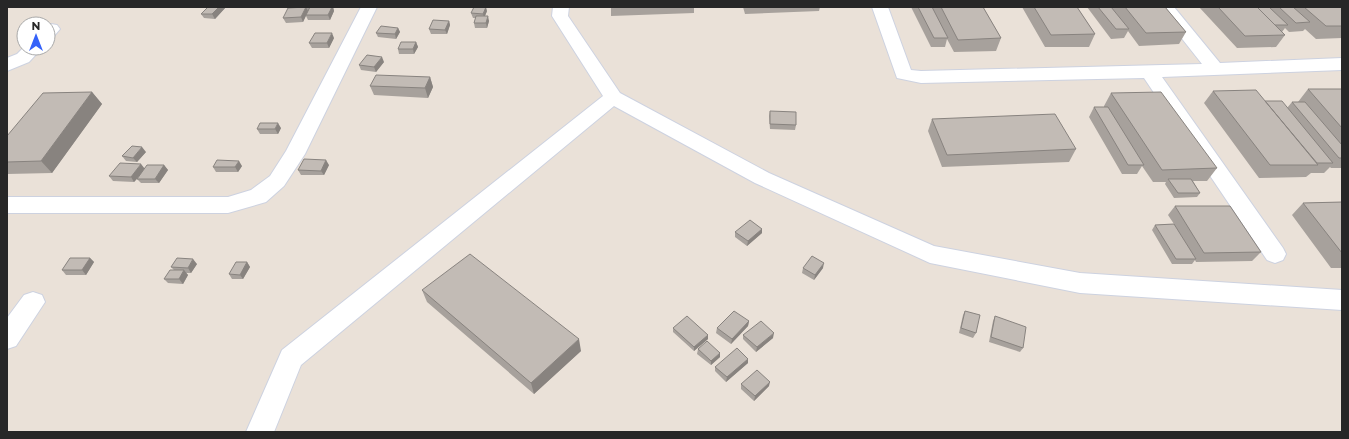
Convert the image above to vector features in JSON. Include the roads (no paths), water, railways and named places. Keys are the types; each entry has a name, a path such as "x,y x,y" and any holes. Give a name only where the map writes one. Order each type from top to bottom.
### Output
{"street":[{"path":"7,205 228,205 258,196 277,181 295,154 368,7"},
{"path":"561,7 560,16 613,98 762,178 930,254 1080,283 1342,300"},
{"path":"880,7 903,74 921,77 1149,72 1215,69 1338,68"},
{"path":"1164,7 1215,69"},
{"path":"7,64 25,56"},
{"path":"1149,72 1275,254"},
{"path":"260,432 291,358 613,98"},
{"path":"7,338 33,302"}]}
